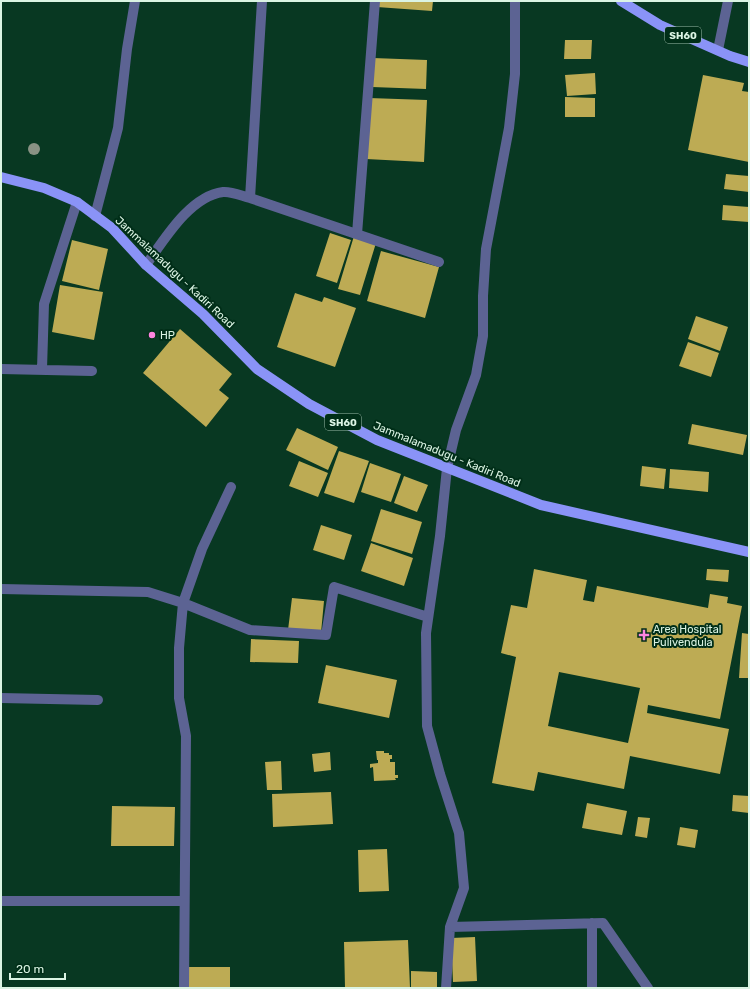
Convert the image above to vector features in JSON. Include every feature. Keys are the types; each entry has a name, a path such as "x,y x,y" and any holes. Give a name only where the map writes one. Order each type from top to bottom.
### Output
{"main road":[{"name":"SH60","path":"621,1 660,25 749,62"},
{"name":"Jammalamadugu - Kadiri Road","path":"1,177 44,188 77,202 112,228 146,264 203,314 257,368 309,404 378,440 541,505 749,552"}],"street":[{"path":"95,216 118,128 127,49 135,1"},
{"path":"250,198 262,1"},
{"path":"357,234 375,1"},
{"path":"446,988 450,928 464,888 459,833 440,774 428,726 426,633 440,536 447,468 456,430 476,376 483,336 483,296 486,249 509,128 515,74 516,1"},
{"path":"718,50 728,1"},
{"path":"146,264 188,210 204,198 224,192 250,198 439,262"},
{"path":"42,369 44,304 77,202"},
{"path":"1,369 92,371"},
{"path":"184,988 186,736 179,691 179,648 183,603 202,549 231,488"},
{"path":"1,589 148,592 183,603 250,630 326,635 334,587 428,617"},
{"path":"1,698 98,700"},
{"path":"1,901 184,901"},
{"path":"592,923 592,988"},
{"path":"450,928 603,923 648,988"}],"building":[{"path":"377,1 433,1 432,11 377,7"},
{"path":"565,40 592,40 591,59 564,59"},
{"path":"373,58 427,60 426,89 372,87"},
{"path":"595,73 596,94 567,96 565,75"},
{"path":"703,75 744,83 742,91 749,92 749,162 688,150"},
{"path":"565,97 595,98 595,117 565,117"},
{"path":"369,98 427,100 424,162 366,159"},
{"path":"726,174 749,176 749,192 724,189"},
{"path":"723,205 749,207 749,222 722,220"},
{"path":"330,233 351,240 337,283 316,276"},
{"path":"354,236 376,243 360,295 338,289"},
{"path":"72,240 108,249 99,290 62,281"},
{"path":"381,251 439,267 425,318 367,301"},
{"path":"60,285 103,292 94,340 52,332"},
{"path":"295,293 322,302 324,297 356,308 335,367 277,347"},
{"path":"696,316 728,327 720,351 688,339"},
{"path":"180,329 232,374 219,390 229,398 206,427 143,373"},
{"path":"688,342 719,353 711,377 679,366"},
{"path":"692,424 747,435 743,455 688,444"},
{"path":"297,428 338,447 328,470 286,450"},
{"path":"339,451 369,461 354,503 324,493"},
{"path":"299,461 328,473 318,497 289,486"},
{"path":"370,463 401,474 391,502 361,492"},
{"path":"642,466 666,469 664,489 640,486"},
{"path":"670,469 709,472 708,492 669,488"},
{"path":"404,476 428,485 417,512 394,503"},
{"path":"381,509 422,522 412,554 371,541"},
{"path":"321,525 352,535 344,560 313,550"},
{"path":"371,543 413,558 404,586 361,571"},
{"path":"534,569 587,580 583,600 594,602 597,586 708,608 710,594 728,597 727,603 742,606 720,719 648,705 647,713 729,729 720,774 630,756 624,789 538,772 534,791 492,783 516,657 501,653 511,605 527,608","holes":["559,672 640,688 628,743 548,726"]},
{"path":"707,569 729,570 728,582 706,580"},
{"path":"292,598 324,601 321,633 288,630"},
{"path":"742,633 749,634 749,678 739,678"},
{"path":"251,639 299,641 298,663 250,662"},
{"path":"326,665 397,680 389,718 318,703"},
{"path":"376,751 384,751 384,753 389,753 389,755 392,755 390,762 395,762 395,775 398,775 398,778 395,778 396,780 374,781 373,767 370,768 370,764 378,763"},
{"path":"330,752 331,770 314,772 312,754"},
{"path":"281,761 282,790 267,790 265,762"},
{"path":"331,792 333,824 273,827 272,794"},
{"path":"733,795 749,796 749,813 732,811"},
{"path":"587,803 627,811 622,835 582,828"},
{"path":"112,806 175,807 174,846 111,846"},
{"path":"638,817 650,818 647,838 635,836"},
{"path":"680,827 698,830 695,848 677,845"},
{"path":"387,849 389,891 359,892 358,850"},
{"path":"475,937 477,981 453,982 451,938"},
{"path":"408,940 410,988 345,988 344,942"},
{"path":"188,967 230,967 230,988 188,988"},
{"path":"411,971 437,972 437,988 411,987"}],"place":[{"name":"HP","path":"152,335"},
{"name":"Area Hospital Pulivendula","path":"644,635"}]}
